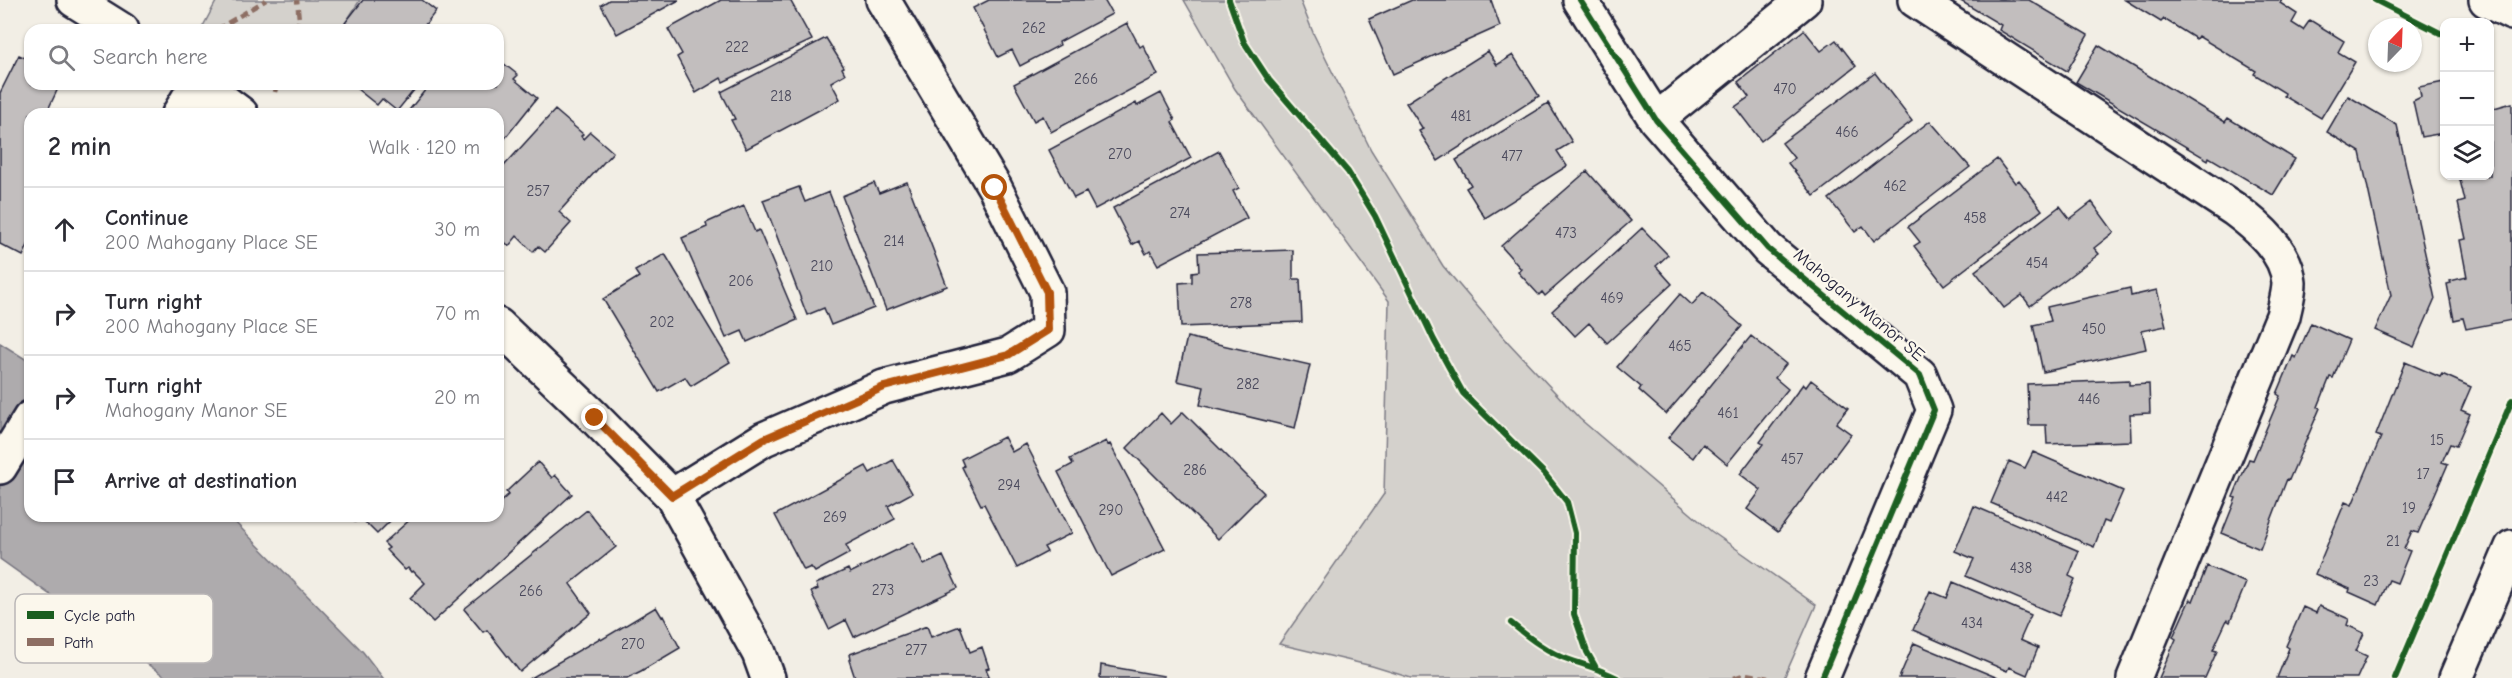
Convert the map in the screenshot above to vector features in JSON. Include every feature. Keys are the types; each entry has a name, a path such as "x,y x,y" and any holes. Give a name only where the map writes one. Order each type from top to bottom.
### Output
{"street":[{"path":"74,0 112,24"},
{"path":"672,496 764,439 884,387 1008,355 1048,330 1047,292 1037,271 995,188 883,0"},
{"name":"Mahogany Manor SE","path":"1580,0 1656,120 1768,249 1920,375 1934,410 1822,678"},
{"path":"1656,120 1804,0"},
{"path":"1915,0 2261,229 2280,256 2289,282 2283,316 2134,678"},
{"path":"2486,0 2512,13"},
{"path":"183,108 195,90"},
{"path":"207,90 233,108"},
{"path":"504,331 672,496 759,654 768,678"},
{"path":"0,467 24,428"},
{"path":"2456,678 2512,547"}],"shaded area":[{"path":"217,0 360,0 345,24 204,24"},
{"path":"1184,0 1300,0 1314,35 1371,150 1443,266 1507,341 1580,419 1711,531 1816,605 1784,678 1411,678 1372,666 1279,644 1384,494 1389,301 1235,89"},
{"path":"0,343 24,358 24,522 235,522 363,652 383,678 167,678 146,663 213,663 213,594 49,594 0,559"}],"building":[{"path":"363,0 422,0 436,11 426,24 345,23"},
{"path":"609,0 679,0 617,34 601,5"},
{"path":"721,0 790,0 812,40 723,82 721,78 696,93 677,57 682,54 668,29"},
{"path":"989,0 1104,0 1112,14 1020,66 1012,50 998,57 973,8"},
{"path":"1412,0 1491,0 1500,26 1393,74 1369,19"},
{"path":"1959,0 2029,0 2088,35 2067,71 1999,30 2001,25"},
{"path":"2125,0 2282,0 2280,3 2297,14 2292,23 2303,30 2310,20 2344,41 2338,52 2355,62 2321,118 2284,96 2285,93 2254,74 2256,71 2198,36 2196,39 2164,19 2161,22"},
{"path":"1127,23 1140,47 1143,45 1158,75 1051,132 1043,116 1034,121 1014,84"},
{"path":"1804,30 1821,51 1836,40 1856,66 1761,141 1735,107 1749,97 1738,82"},
{"path":"826,38 844,67 842,68 845,74 831,82 840,99 746,149 731,120 735,119 721,92"},
{"path":"2098,45 2225,122 2228,118 2295,159 2273,195 2209,157 2208,160 2076,82"},
{"path":"1488,51 1497,65 1513,55 1539,96 1438,161 1419,131 1423,129 1406,103"},
{"path":"19,55 24,57 24,90 57,90 49,108 24,108 23,256 0,244 0,93"},
{"path":"504,64 518,75 514,79 537,98 504,139 504,108 411,108 425,90 504,90"},
{"path":"1875,73 1912,121 1814,196 1788,163 1794,158 1782,143"},
{"path":"2440,83 2440,134 2421,137 2413,101 2421,97 2419,87"},
{"path":"358,90 414,90 399,108 393,108 382,99 377,105"},
{"path":"1161,93 1175,120 1172,122 1191,158 1095,209 1086,192 1074,198 1049,150 1136,103 1137,106"},
{"path":"2348,96 2397,125 2435,299 2414,347 2375,330 2391,295 2360,152 2327,132"},
{"path":"1548,103 1572,142 1557,151 1567,166 1485,218 1466,188 1471,185 1456,160"},
{"path":"2512,103 2512,320 2466,329 2463,318 2454,320 2447,284 2451,283 2450,281 2467,277 2460,240 2466,239 2458,203 2465,201 2460,180 2494,180 2494,108"},
{"path":"555,110 583,134 581,136 583,139 590,132 613,152 559,212 571,223 545,252 538,246 533,252 517,236 509,246 504,241 504,166"},
{"path":"1930,121 1970,167 1874,241 1863,226 1855,232 1829,199"},
{"path":"1219,151 1239,188 1233,191 1247,218 1158,265 1150,251 1146,254 1139,241 1132,245 1113,208"},
{"path":"1997,159 2015,183 2019,180 2042,210 1944,285 1914,246 1920,242 1908,227"},
{"path":"1587,171 1631,221 1545,296 1542,292 1539,295 1518,272 1521,269 1501,246"},
{"path":"907,182 947,286 886,310 842,196 874,183 879,193"},
{"path":"799,187 805,202 829,192 874,308 831,325 824,308 807,315 763,200"},
{"path":"2092,202 2114,232 2094,248 2099,254 2030,306 2022,295 2004,308 1975,271 2060,206 2070,219"},
{"path":"744,206 755,232 759,230 797,320 747,342 742,331 726,338 682,238 707,227 706,223"},
{"path":"1642,228 1668,255 1656,266 1672,284 1607,343 1589,323 1575,336 1552,311"},
{"path":"1293,250 1293,279 1300,279 1302,322 1181,327 1179,283 1192,282 1192,272 1199,271 1198,253"},
{"path":"665,254 730,362 691,386 685,377 659,392 603,299 639,277 635,271"},
{"path":"2130,288 2131,296 2157,290 2166,326 2142,331 2146,349 2043,372 2033,325 2051,321 2047,307"},
{"path":"1703,292 1742,326 1666,414 1639,390 1641,387 1617,367 1680,294 1692,305"},
{"path":"2311,323 2349,340 2333,378 2330,377 2318,407 2320,408 2289,480 2287,479 2260,549 2222,533 2236,498 2233,497 2249,459 2253,460 2280,396 2277,394 2293,356 2296,358"},
{"path":"1751,336 1786,364 1775,378 1788,389 1727,464 1703,444 1693,458 1668,438"},
{"path":"1187,337 1310,365 1295,428 1200,405 1204,387 1177,381"},
{"path":"2405,362 2440,377 2442,374 2471,387 2461,410 2470,414 2456,446 2450,444 2442,462 2448,464 2418,533 2412,531 2404,549 2410,551 2397,583 2389,580 2378,605 2349,592 2350,589 2315,574 2345,502 2352,505 2381,437 2376,435"},
{"path":"1811,380 1848,408 1836,423 1851,434 1778,532 1747,509 1761,490 1740,474 1763,444 1760,442 1803,384 1806,387"},
{"path":"2129,380 2129,385 2149,384 2150,413 2130,414 2131,441 2047,444 2046,425 2029,425 2027,384"},
{"path":"1183,412 1264,493 1218,539 1127,448 1161,413 1171,424"},
{"path":"1004,437 1012,452 1026,444 1072,533 1044,547 1047,552 1017,568 984,504 981,505 962,467 964,466 961,459"},
{"path":"1106,441 1108,445 1110,444 1165,549 1111,576 1058,472 1073,464 1070,459"},
{"path":"2033,452 2123,491 2109,523 2104,521 2094,547 1991,503 2009,461 2025,468"},
{"path":"893,460 912,493 888,506 895,519 846,545 850,553 815,572 811,567 804,570 775,515 866,466 870,473"},
{"path":"538,462 552,478 555,475 572,494 433,622 410,598 425,583 413,571 411,572 408,568 405,570 386,550 389,548 384,543 407,522 504,522 504,499 509,494 506,492"},
{"path":"1974,506 2079,551 2069,576 2075,579 2059,616 1966,576 1974,559 1955,551"},
{"path":"587,510 616,547 570,584 591,613 520,672 487,630 483,632 464,609"},
{"path":"365,522 389,522 377,534"},
{"path":"913,542 924,565 943,556 958,588 854,637 846,620 829,629 811,592 818,589 816,584 848,569 850,573"},
{"path":"2207,566 2246,583 2230,622 2227,620 2213,650 2217,651 2205,678 2159,678 2176,639 2173,637 2190,599 2193,601"},
{"path":"1953,582 2031,615 2020,640 2038,648 2027,675 2009,667 2007,671 1913,630 1930,591 1947,598"},
{"path":"2319,606 2349,619 2347,625 2364,633 2356,651 2367,656 2357,678 2277,678 2289,648 2286,646 2303,607 2316,613"},
{"path":"656,607 680,648 641,671 627,678 531,678 600,638 601,640"},
{"path":"927,626 931,637 960,626 970,652 982,647 990,678 855,678 849,660 851,660 850,654"},
{"path":"1914,643 1998,678 1899,678"},
{"path":"1101,665 1164,676 1163,678 1100,678"}],"marked path":[{"path":"226,24 266,0"},
{"path":"297,0 298,24"},
{"path":"1734,678 1746,674 1768,678"}],"cycle path":[{"path":"1229,0 1244,42 1269,80 1348,172 1375,216 1434,340 1463,393 1544,473 1567,502 1575,533 1574,614 1587,652 1595,666"},
{"path":"1580,0 1656,120 1768,249 1920,375 1934,410 1822,678"},
{"path":"2375,0 2440,33"},
{"path":"2395,678 2512,400"},
{"path":"1511,623 1546,649 1617,678"}],"route":[{"path":"595,418 672,496 764,439 884,387 1008,355 1048,330 1047,292 995,188"}]}
